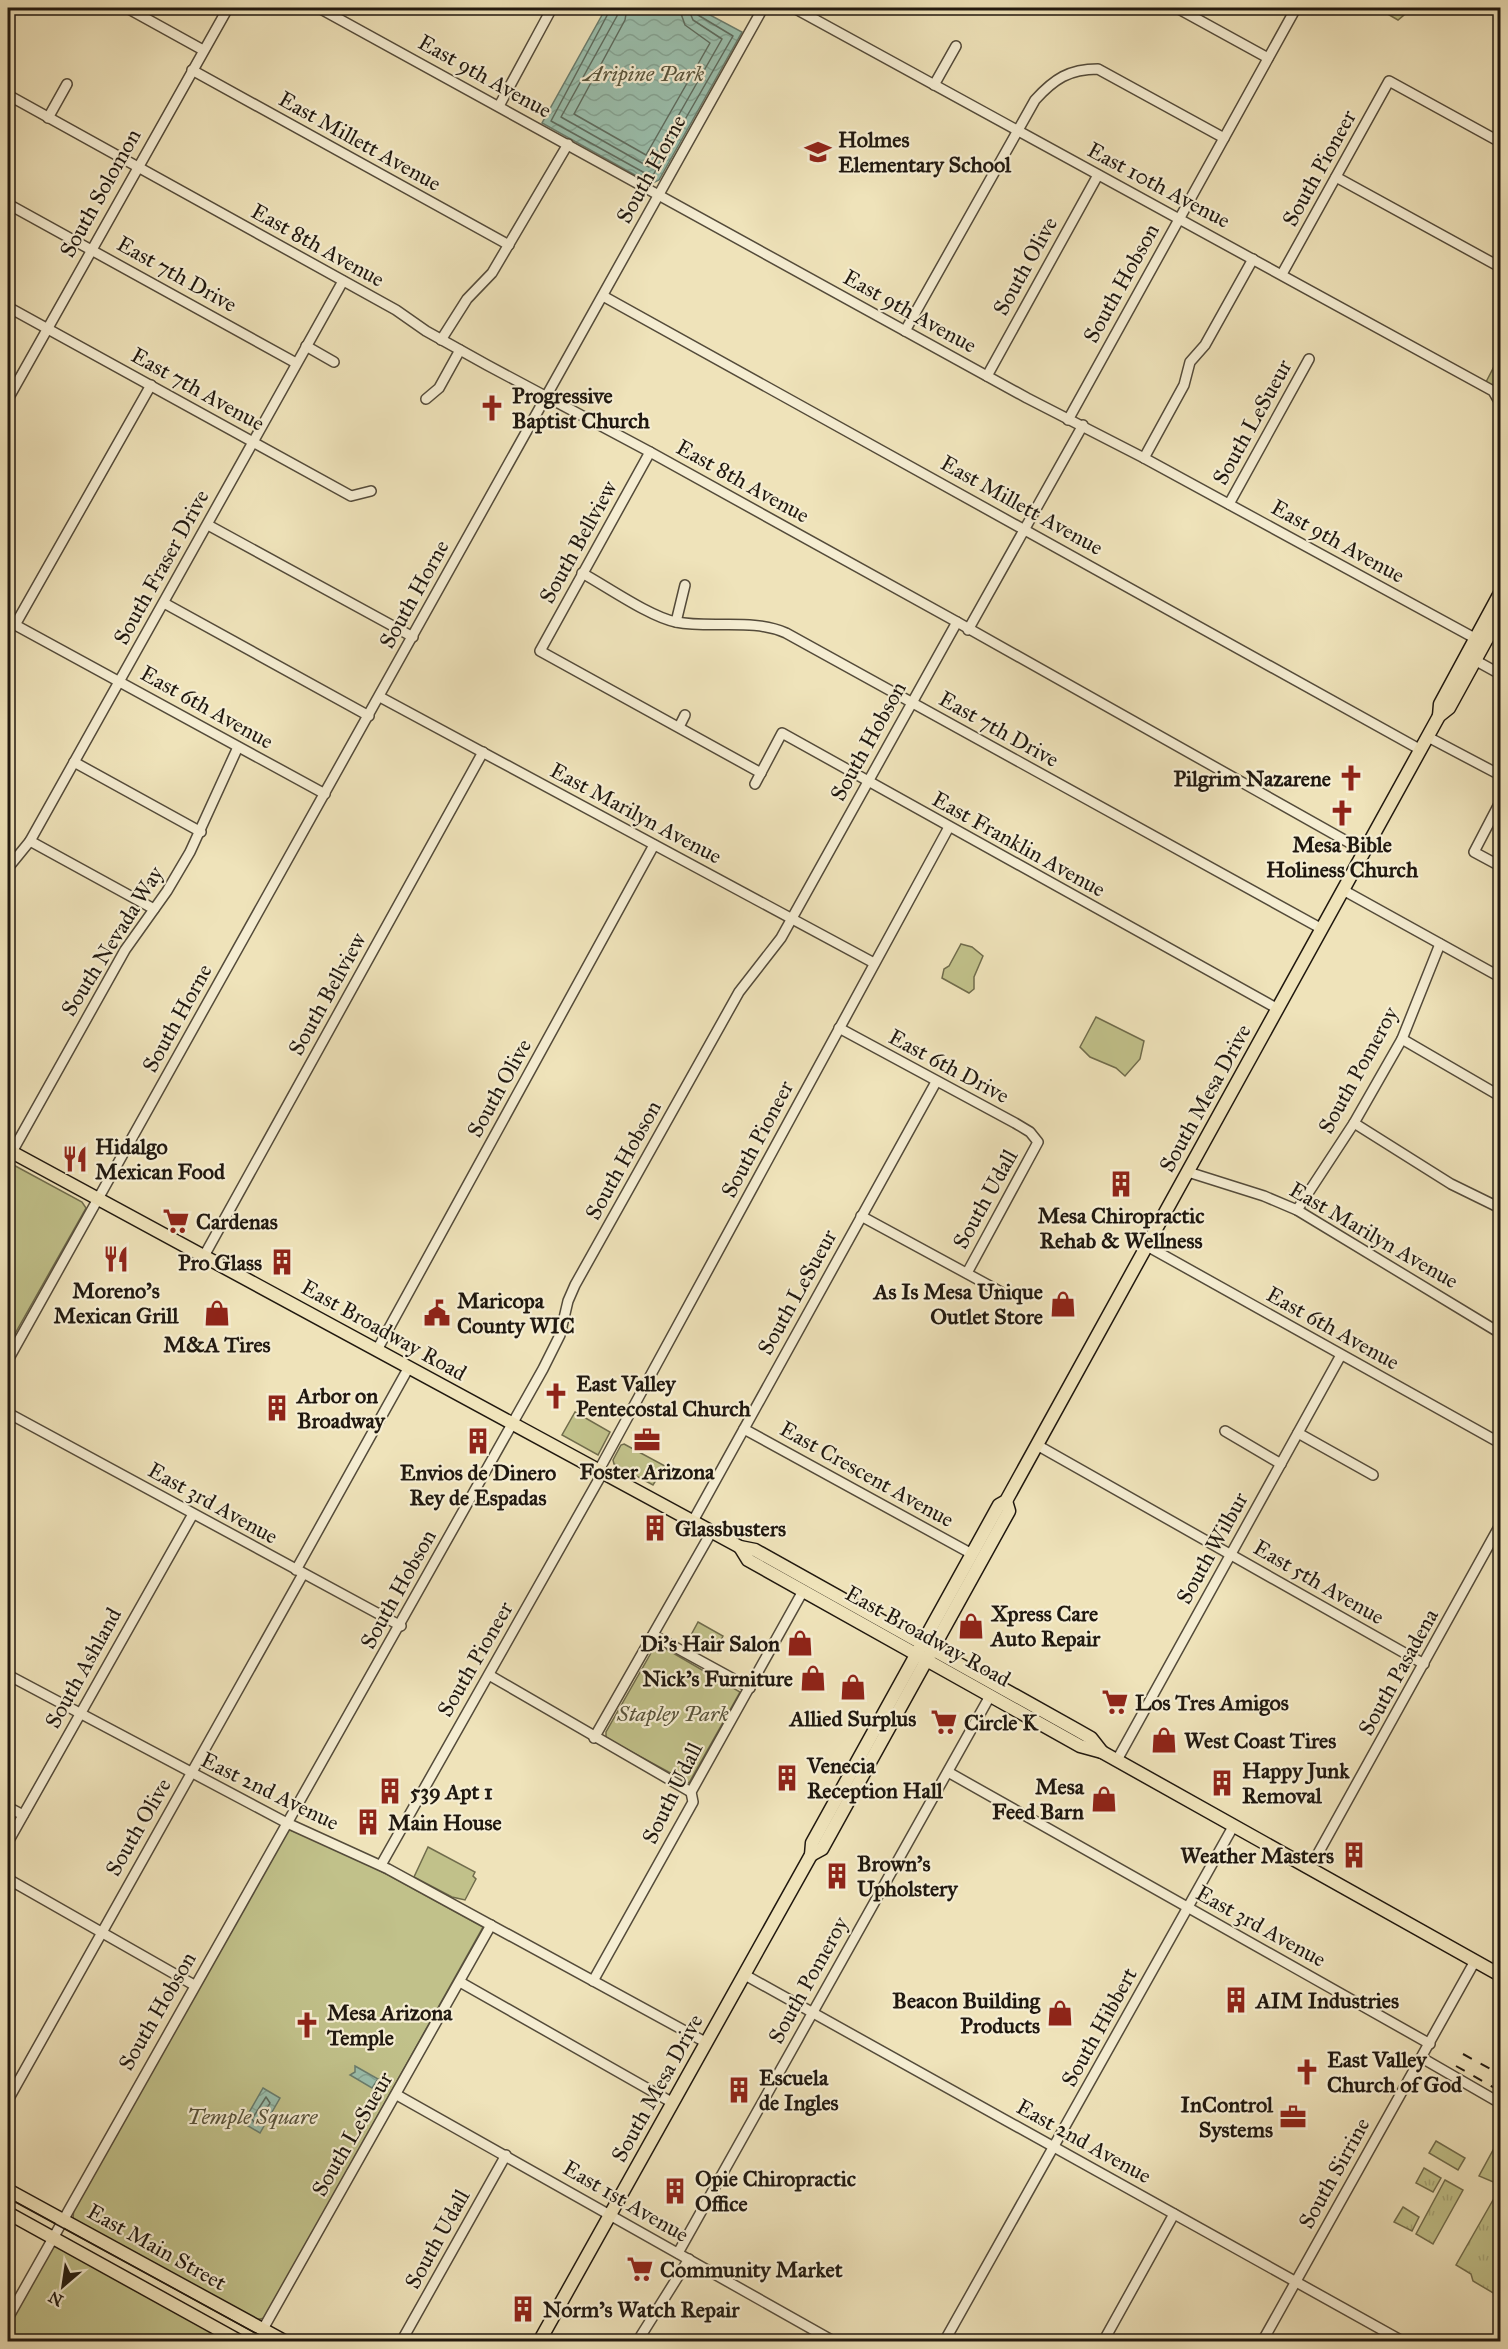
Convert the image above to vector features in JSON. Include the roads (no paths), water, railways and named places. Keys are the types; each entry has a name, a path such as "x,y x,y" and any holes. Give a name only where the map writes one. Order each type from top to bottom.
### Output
{"main road":[{"name":"South Mesa Drive","path":"925,1651 972,1554 999,1505 1006,1501 1421,750 1439,716 1440,704 1471,658 1500,593"},
{"name":"South Mesa Drive","path":"1480,641 1500,615"},
{"name":"East Broadway Road","path":"10,1151 740,1547 755,1550 925,1651 990,1696 1080,1746 1102,1752 1117,1760 1500,1975"},
{"name":"South Mesa Drive","path":"539,2342 811,1855 812,1843 1009,1511 1006,1501"},
{"name":"East Broadway Road","path":"740,1547 748,1560 803,1591 925,1651 1090,1738 1102,1752"},
{"name":"East Main Street","path":"8,2190 57,2228 242,2342"},
{"name":"East Main Street","path":"8,2213 57,2228 286,2342"}],"street":[{"path":"127,8 203,50"},
{"name":"South Solomon","path":"8,399 228,8"},
{"name":"East 9th Avenue","path":"320,8 987,376 1068,420 1083,425 1480,641"},
{"path":"499,106 552,8"},
{"name":"South Horne","path":"8,1360 764,8"},
{"name":"East 10th Avenue","path":"794,8 1493,391 1500,403"},
{"path":"1177,8 1269,58"},
{"name":"South Hobson","path":"1068,420 1296,8"},
{"path":"934,85 956,46"},
{"path":"905,331 1035,100 1049,84 1064,74 1081,69 1098,69 1224,138"},
{"name":"East Millett Avenue","path":"192,70 509,245"},
{"name":"South Pioneer","path":"1282,274 1389,81 1500,142"},
{"path":"48,118 67,84"},
{"name":"East 8th Avenue","path":"8,95 396,310 441,340 650,452 1364,851"},
{"path":"441,340 467,299 492,273 568,144"},
{"name":"South Olive","path":"987,376 1098,175"},
{"path":"1336,177 1500,267"},
{"name":"East 7th Drive","path":"8,204 296,363"},
{"path":"1144,458 1184,385 1190,362 1205,345 1253,259"},
{"name":"South Fraser Drive","path":"8,868 30,841 343,281"},
{"name":"East Millett Avenue","path":"603,296 1421,750"},
{"name":"East 7th Avenue","path":"8,307 351,496 371,491"},
{"path":"306,346 334,362"},
{"path":"426,399 439,388 460,350"},
{"name":"South LeSueur","path":"1229,504 1309,359"},
{"path":"11,625 151,385"},
{"path":"968,630 1083,425"},
{"name":"South Bellview","path":"650,452 540,651 679,727"},
{"path":"208,525 413,637"},
{"name":"East 7th Drive","path":"582,573 659,616 676,622 775,628 1322,929"},
{"path":"676,622 685,585"},
{"path":"164,603 369,716"},
{"name":"South Hobson","path":"8,2318 194,1985 401,1626 553,1350 571,1292 588,1261 740,990 774,948 792,919 957,622"},
{"name":"East 6th Avenue","path":"11,625 119,681 325,794"},
{"path":"1471,658 1500,674"},
{"name":"East Marilyn Avenue","path":"380,697 874,963"},
{"path":"685,715 679,727 761,773"},
{"name":"East Franklin Avenue","path":"755,784 782,734 1278,1009"},
{"path":"1428,737 1500,775"},
{"name":"South Nevada Way","path":"10,1151 125,950 154,909 201,832 238,747"},
{"name":"South Bellview","path":"204,1256 483,752"},
{"path":"74,762 201,832"},
{"path":"1500,802 1474,852 1500,866"},
{"name":"South Pioneer","path":"381,1865 489,1676 949,827"},
{"path":"30,841 154,909"},
{"name":"South Olive","path":"377,1350 654,845"},
{"path":"1343,890 1500,977"},
{"name":"South Pomeroy","path":"1297,1210 1354,1124 1402,1039 1440,944"},
{"name":"East 6th Drive","path":"839,1028 1023,1128 1038,1142"},
{"path":"1402,1039 1500,1096"},
{"name":"South LeSueur","path":"693,1521 936,1082"},
{"path":"1354,1124 1451,1184 1500,1208"},
{"name":"South Udall","path":"967,1274 1038,1142"},
{"name":"East Marilyn Avenue","path":"1188,1172 1264,1196 1297,1210 1500,1333"},
{"path":"861,1216 1001,1292"},
{"name":"East 6th Avenue","path":"1147,1246 1500,1443"},
{"name":"South Wilbur","path":"1117,1760 1341,1354"},
{"name":"South Olive","path":"8,2100 300,1572 409,1367"},
{"name":"East 3rd Avenue","path":"8,1413 401,1626"},
{"name":"East Crescent Avenue","path":"744,1429 972,1554"},
{"path":"1225,1431 1281,1464"},
{"path":"1298,1433 1373,1474"},
{"name":"East 5th Avenue","path":"1037,1445 1424,1664"},
{"name":"South Ashland","path":"8,1842 193,1514"},
{"name":"South Pasadena","path":"1310,1868 1500,1525"},
{"path":"594,1738 712,1531"},
{"name":"South Udall","path":"593,1981 693,1802 691,1792 803,1591"},
{"path":"653,1635 750,1688"},
{"name":"East 2nd Avenue","path":"8,1675 287,1823 381,1865 707,2043"},
{"path":"489,1676 570,1720 594,1738 691,1792"},
{"name":"South Pomeroy","path":"678,2253 990,1696"},
{"name":"East 3rd Avenue","path":"948,1772 1430,2044"},
{"path":"8,1807 23,1815"},
{"name":"South Hibbert","path":"944,2342 1234,1825"},
{"path":"8,1879 194,1985"},
{"name":"South LeSueur","path":"263,2329 491,1925"},
{"name":"South Sirrine","path":"1262,2342 1476,1961"},
{"name":"East 2nd Avenue","path":"745,1975 1404,2342"},
{"path":"460,1982 673,2103"},
{"path":"1422,2058 1500,2103"},
{"name":"East 1st Avenue","path":"397,2095 835,2342"},
{"name":"South Udall","path":"401,2342 506,2156"},
{"path":"1103,2342 1174,2214"},
{"path":"637,2342 689,2259"}],"water":[{"name":"Aripine Park","path":"606,8 697,8 742,32 659,180 651,184 542,123"},
{"path":"355,2066 378,2079 372,2088 350,2075 355,2072"},
{"path":"263,2088 280,2098 260,2133 243,2123"}],"tram line":[{"path":"8,2198 272,2342"}],"railway":[{"path":"1463,2054 1500,2074"},
{"path":"1456,2066 1500,2091"}],"place":[{"name":"Holmes Elementary School","path":"818,152"},
{"name":"Progressive Baptist Church","path":"492,408"},
{"name":"Pilgrim Nazarene","path":"1351,778"},
{"name":"Mesa Bible Holiness Church","path":"1342,813"},
{"name":"Hidalgo Mexican Food","path":"75,1159"},
{"name":"Mesa Chiropractic Rehab & Wellness","path":"1121,1184"},
{"name":"Cardenas","path":"176,1221"},
{"name":"Moreno's Mexican Grill","path":"116,1259"},
{"name":"Pro Glass","path":"282,1262"},
{"name":"As Is Mesa Unique Outlet Store","path":"1063,1304"},
{"name":"M&A Tires","path":"217,1313"},
{"name":"Maricopa County WIC","path":"437,1313"},
{"name":"East Valley Pentecostal Church","path":"556,1396"},
{"name":"Arbor on Broadway","path":"277,1408"},
{"name":"Foster Arizona","path":"647,1440"},
{"name":"Envios de Dinero Rey de Espadas","path":"478,1441"},
{"name":"Glassbusters","path":"655,1528"},
{"name":"Xpress Care Auto Repair","path":"971,1626"},
{"name":"Di's Hair Salon","path":"800,1643"},
{"name":"Nick's Furniture","path":"813,1678"},
{"name":"Allied Surplus","path":"853,1687"},
{"name":"Los Tres Amigos","path":"1115,1702"},
{"name":"Circle K","path":"944,1722"},
{"name":"West Coast Tires","path":"1164,1740"},
{"name":"Venecia Reception Hall","path":"787,1778"},
{"name":"Happy Junk Removal","path":"1222,1783"},
{"name":"539 Apt 1","path":"390,1791"},
{"name":"Mesa Feed Barn","path":"1104,1799"},
{"name":"Main House","path":"368,1822"},
{"name":"Weather Masters","path":"1354,1855"},
{"name":"Brown's Upholstery","path":"837,1876"},
{"name":"AIM Industries","path":"1236,2000"},
{"name":"Beacon Building Products","path":"1060,2013"},
{"name":"Mesa Arizona Temple","path":"307,2025"},
{"name":"East Valley Church of God","path":"1307,2072"},
{"name":"Escuela de Ingles","path":"739,2090"},
{"name":"InControl Systems","path":"1293,2117"},
{"name":"Opie Chiropractic Office","path":"675,2191"},
{"name":"Community Market","path":"640,2269"},
{"name":"Norm's Watch Repair","path":"523,2309"}],"park label":[{"name":"Stapley Park","path":"673,1713"},
{"name":"Temple Square","path":"252,2116"}]}
